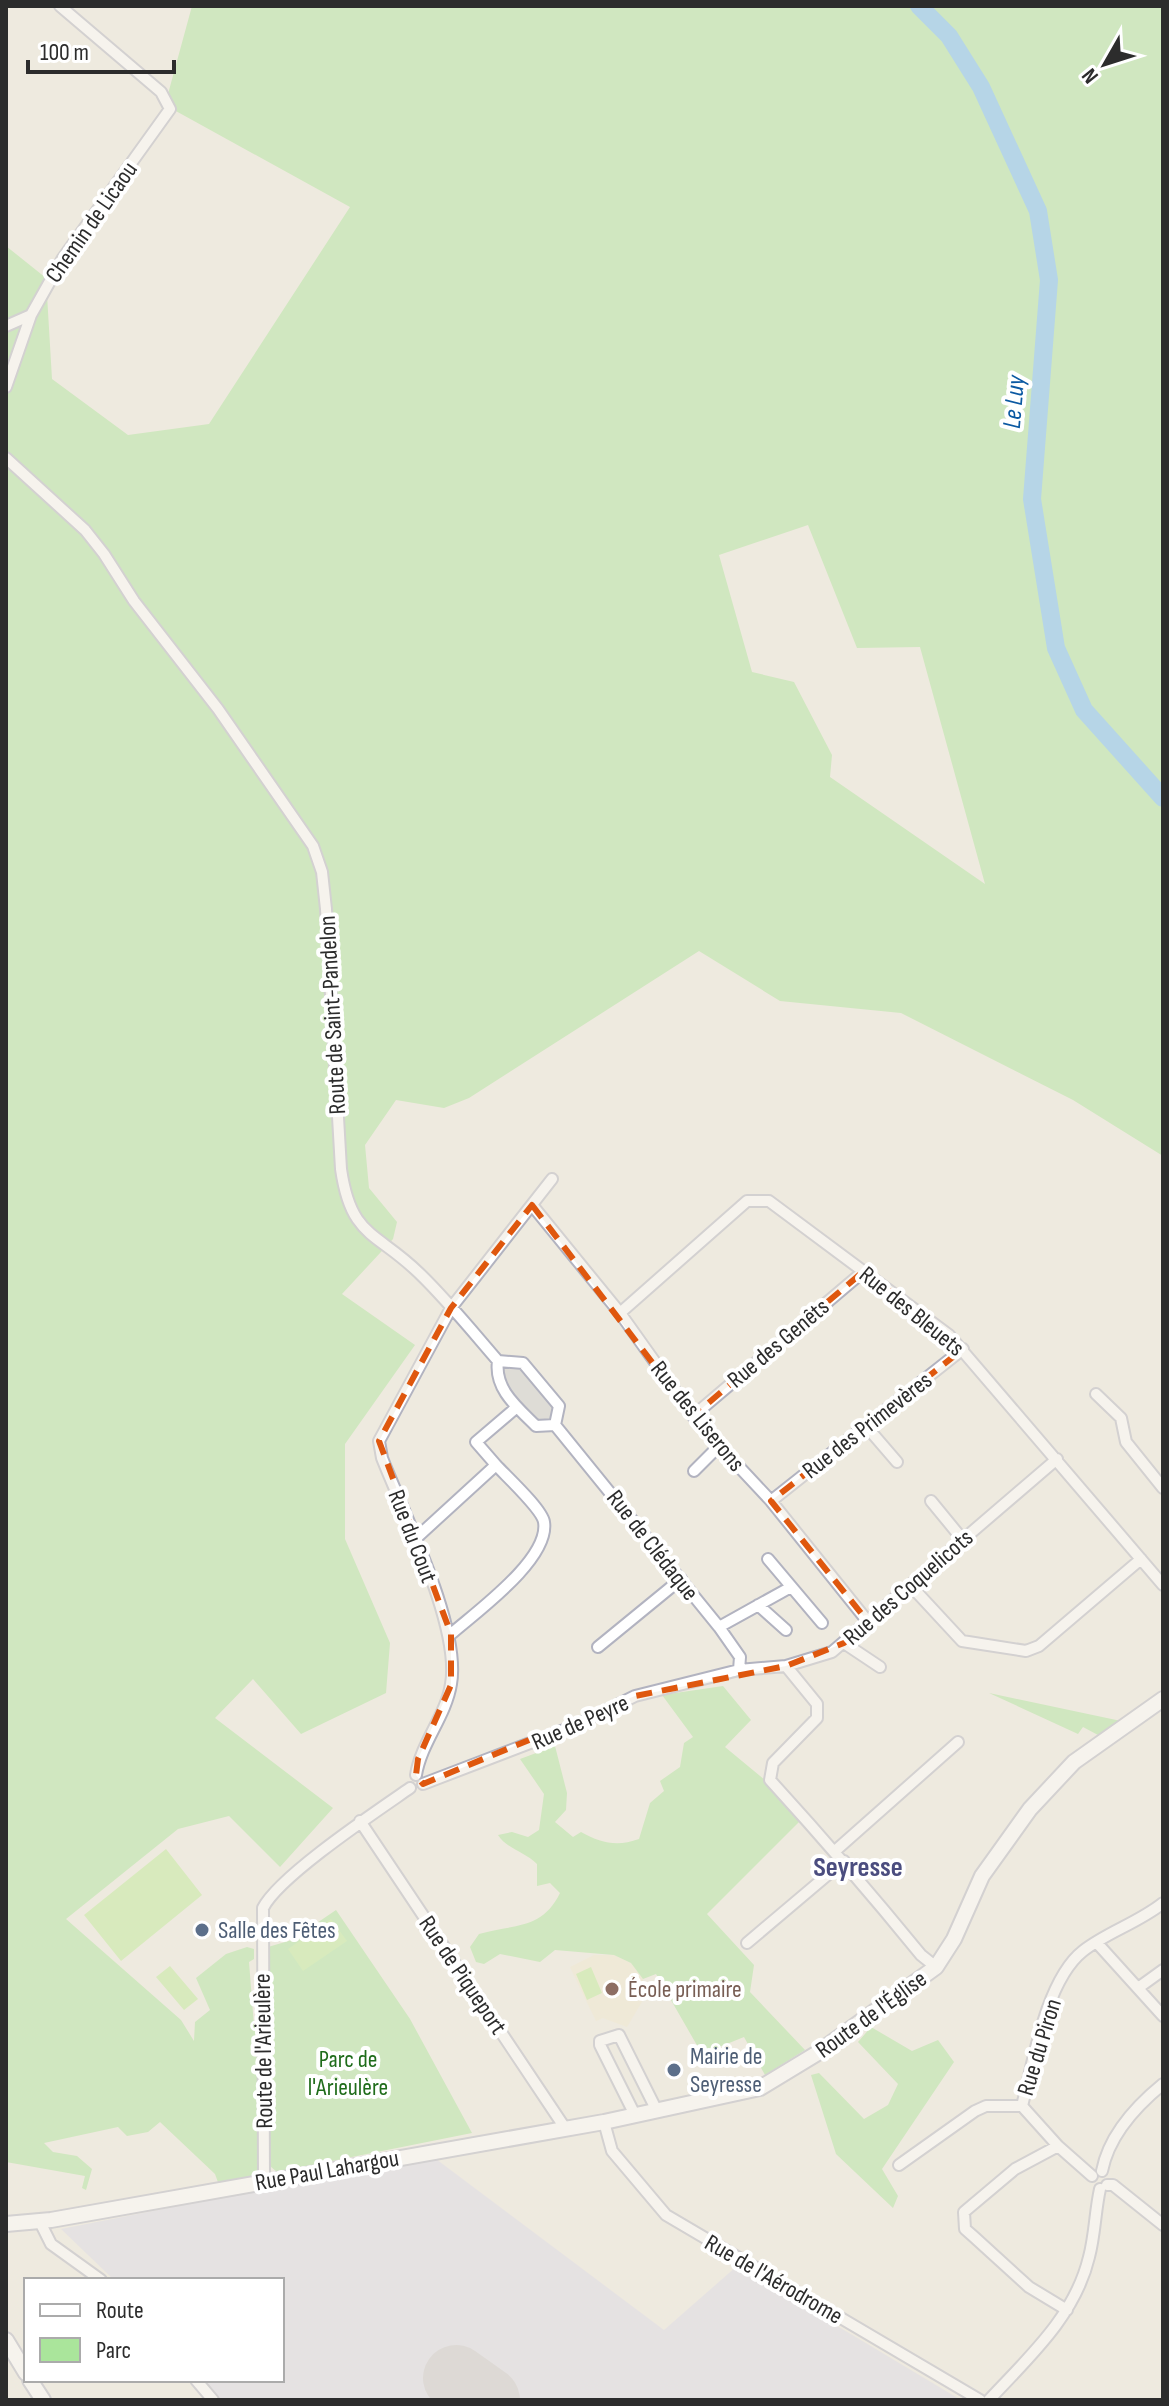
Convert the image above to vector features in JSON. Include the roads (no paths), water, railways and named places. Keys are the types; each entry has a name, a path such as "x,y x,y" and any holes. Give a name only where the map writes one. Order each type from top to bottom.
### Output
{"street":[{"name":"Chemin de Licaou","path":"6,387 31,315 63,258 170,109 161,92 60,6"},
{"path":"6,326 31,315"},
{"name":"Route de Saint-Pandelon","path":"6,458 85,530 175,659 218,709 313,846 322,872 332,986 341,1169 348,1203 364,1230 417,1271 451,1308"},
{"name":"Rue du Cout","path":"419,1780 418,1759 451,1685 451,1634 382,1458 379,1441 451,1308 552,1179"},
{"name":"Rue des Bleuets","path":"620,1313 753,1198 769,1201 949,1335 1163,1585"},
{"name":"Rue des Liserons","path":"532,1205 620,1313 693,1416 771,1501 869,1623"},
{"name":"Rue des Genêts","path":"693,1416 864,1271"},
{"name":"Rue de Clédaque","path":"451,1308 498,1361 523,1363 559,1406 555,1425"},
{"name":"Rue des Primevères","path":"771,1501 963,1349"},
{"name":"Rue de Clédaque","path":"498,1361 497,1381 517,1407 536,1426 555,1425"},
{"path":"1096,1394 1121,1418 1126,1442 1163,1488"},
{"path":"451,1634 533,1559 544,1527 541,1515 476,1442 517,1407"},
{"name":"Rue de Clédaque","path":"555,1425 719,1627 740,1657 739,1670"},
{"path":"866,1426 897,1462"},
{"path":"694,1471 719,1446"},
{"name":"Rue des Coquelicots","path":"739,1670 786,1666 832,1652 1057,1459"},
{"path":"414,1540 496,1465"},
{"path":"931,1501 963,1540"},
{"path":"768,1559 822,1623"},
{"path":"911,1586 962,1641 1026,1651 1039,1646 1141,1559"},
{"path":"598,1647 681,1579"},
{"path":"719,1627 791,1587"},
{"path":"758,1605 786,1630"},
{"path":"844,1643 880,1667"},
{"path":"786,1666 817,1704 817,1718 773,1763 770,1780 816,1835 844,1861 921,1955 936,1967"},
{"name":"Rue de Peyre","path":"360,1821 410,1788 419,1789 419,1780 577,1725 635,1696 739,1670"},
{"name":"Route de l'Église","path":"604,2122 760,2088 816,2054 936,1967 954,1939 990,1863 1030,1809 1074,1762 1163,1699"},
{"path":"835,1851 958,1742"},
{"name":"Rue de Piqueport","path":"360,1821 565,2128"},
{"name":"Route de l'Arieulère","path":"264,2181 263,1908 277,1890 360,1821"},
{"path":"747,1943 844,1861"},
{"name":"Rue du Piron","path":"899,2165 975,2111 986,2106 1022,2106 1058,1985 1069,1965 1097,1943 1136,1923 1163,1903"},
{"path":"1097,1943 1163,2016"},
{"path":"1138,1988 1163,1970"},
{"path":"635,2115 600,2045 600,2041 611,2036 619,2035 657,2111"},
{"path":"1097,2174 1125,2122 1163,2084"},
{"path":"989,2400 1039,2346 1067,2310 1089,2257 1108,2179 1058,2146 1022,2106"},
{"name":"Rue Paul Lahargou","path":"6,2224 46,2221 604,2122"},
{"name":"Rue de l'Aérodrome","path":"604,2122 612,2151 666,2215 980,2400"},
{"path":"1058,2146 1015,2169 968,2205 962,2220 965,2229 1019,2278 1067,2310"},
{"path":"1104,2187 1113,2185 1163,2227"},
{"path":"46,2221 51,2244 98,2278"},
{"path":"6,2340 24,2370"},
{"path":"31,2382 43,2400"},
{"path":"198,2382 213,2400"}],"waterway":[{"name":"Le Luy","path":"919,6 949,36 981,87 1038,211 1049,280 1032,499 1056,648 1084,710 1163,798"}],"place":[{"name":"Salle des Fêtes","path":"202,1930"},
{"name":"École primaire","path":"612,1989"},
{"name":"Mairie de Seyresse","path":"674,2070"}],"district":[{"name":"Seyresse","path":"858,1866"}],"park label":[{"name":"Parc de l'Arieulère","path":"348,2073"}]}
